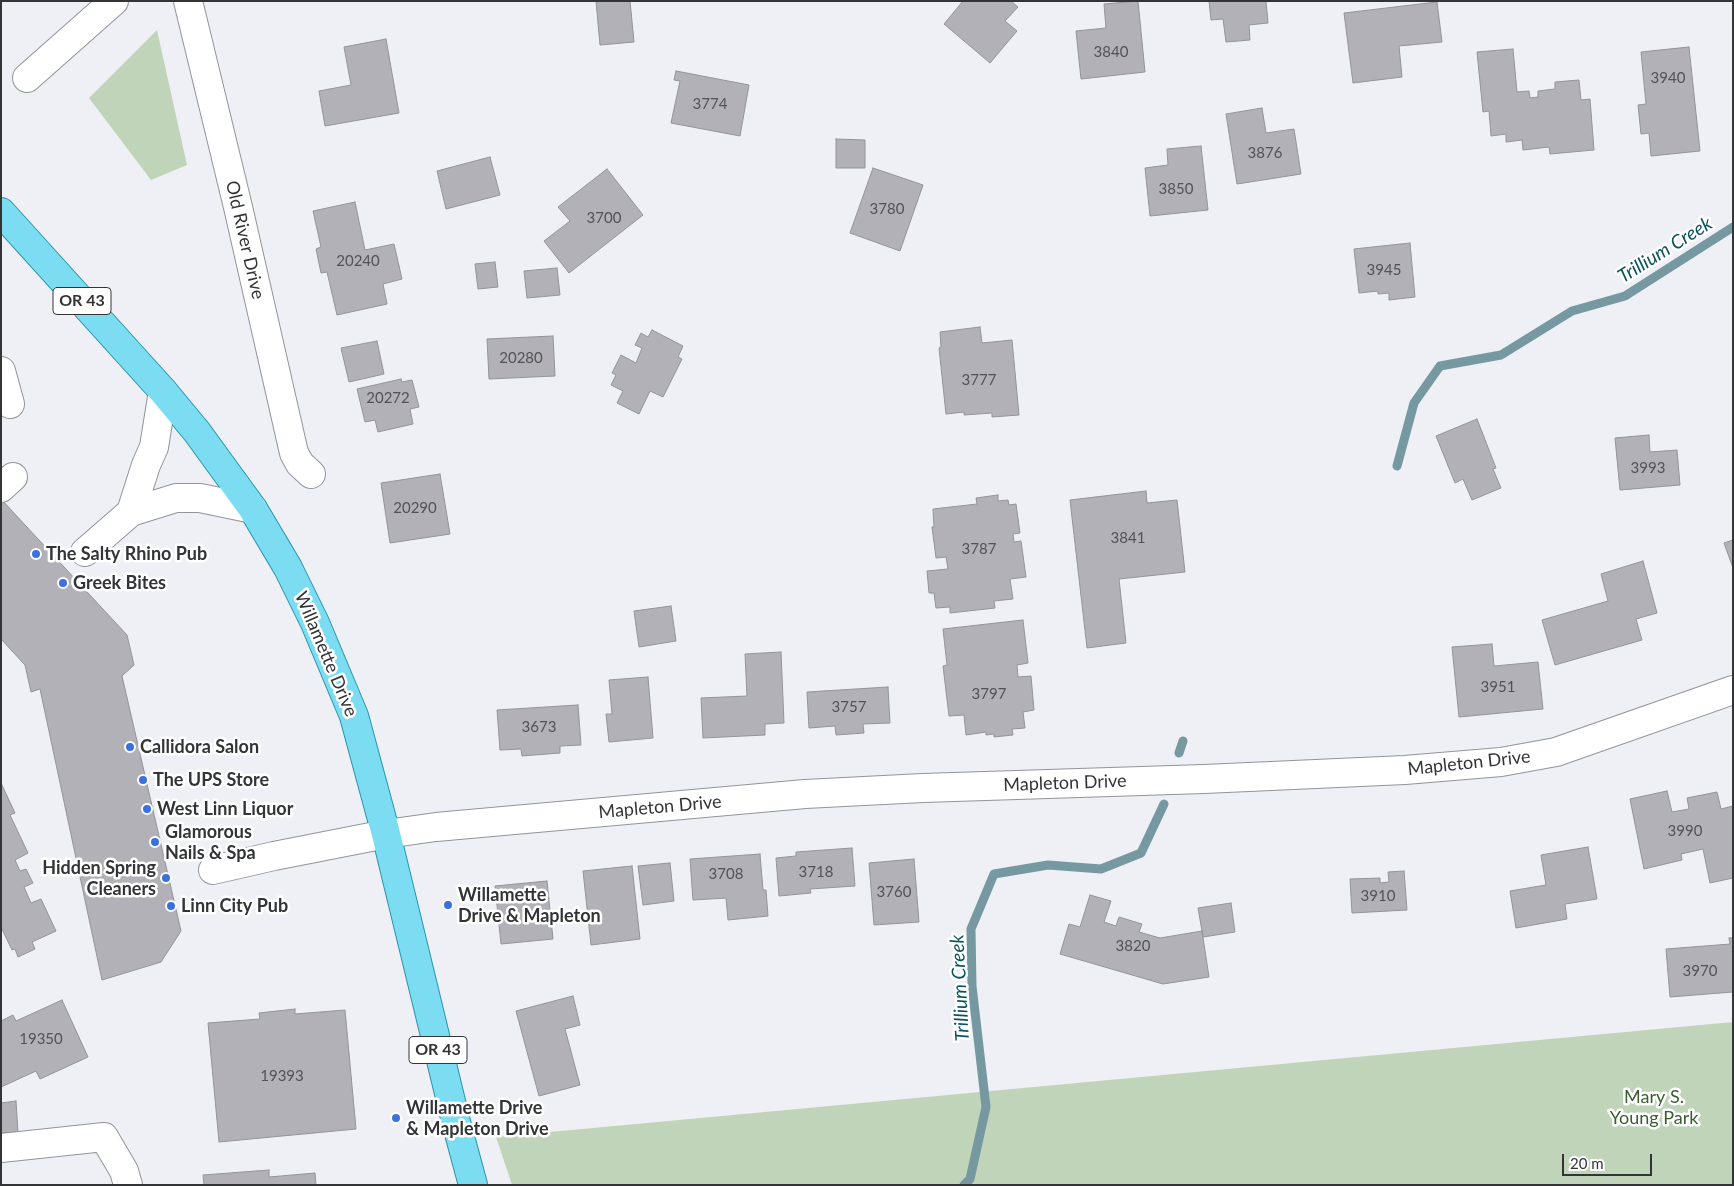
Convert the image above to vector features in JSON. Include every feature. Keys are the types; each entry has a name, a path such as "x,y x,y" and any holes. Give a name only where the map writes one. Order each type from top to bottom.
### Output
{"main road":[{"name":"Willamette Drive","path":"1,212 198,432 253,509 288,568 315,622 354,716 386,834 468,1182"}],"street":[{"path":"27,78 114,1"},
{"name":"Old River Drive","path":"188,1 240,216 294,453 300,464 311,474"},
{"path":"1,371 10,404"},
{"path":"131,512 146,465 154,447 163,391"},
{"path":"85,552 131,512 176,498 200,498 253,509"},
{"name":"Mapleton Drive","path":"213,870 386,834 431,828 805,794 1405,770 1500,762 1556,752 1733,690"},
{"path":"1,1148 104,1137 124,1171 128,1185"}],"green space":[{"path":"157,30 187,165 151,180 89,98"},
{"name":"Mary S. Young Park","path":"1733,1022 1733,1185 512,1185 496,1137"}],"building":[{"path":"596,1 630,1 634,42 600,45"},
{"path":"963,1 1011,1 1018,7 1005,21 1017,31 990,63 944,24"},
{"path":"1138,1 1145,72 1081,79 1076,31 1106,28 1104,4"},
{"path":"1209,1 1266,1 1268,23 1249,25 1250,40 1226,42 1223,19 1211,20"},
{"path":"1437,2 1442,42 1399,46 1402,77 1353,83 1344,13"},
{"path":"386,39 399,113 325,126 319,91 351,85 344,47"},
{"path":"1689,47 1700,151 1651,156 1649,133 1641,134 1638,105 1646,104 1641,52"},
{"path":"1513,49 1517,92 1529,91 1530,98 1538,97 1538,91 1555,89 1555,82 1579,80 1581,100 1590,99 1594,150 1550,154 1549,147 1523,150 1522,140 1506,142 1506,134 1491,136 1489,111 1483,112 1477,52"},
{"path":"676,71 749,85 740,136 671,123 680,81 674,80"},
{"path":"1262,108 1266,133 1294,129 1301,174 1237,184 1226,114"},
{"path":"836,139 865,140 865,168 836,168"},
{"path":"1201,146 1208,210 1150,216 1145,168 1168,165 1167,149"},
{"path":"490,157 500,195 446,209 437,171"},
{"path":"873,168 923,185 900,251 850,233"},
{"path":"607,169 643,215 569,273 544,241 570,221 558,207"},
{"path":"355,202 365,250 394,244 402,279 383,284 387,304 337,315 327,272 321,273 316,249 321,247 313,211"},
{"path":"1410,243 1415,297 1389,300 1389,293 1378,294 1378,291 1359,293 1354,249"},
{"path":"495,262 498,287 478,289 475,264"},
{"path":"557,268 560,295 527,298 524,271"},
{"path":"980,327 982,343 1012,340 1019,415 992,417 992,413 964,415 964,412 946,414 939,348 941,347 940,332"},
{"path":"652,330 683,346 678,357 682,359 663,397 650,391 639,414 617,403 623,391 611,385 616,375 612,373 621,355 636,363 642,348 635,345 641,333 648,337"},
{"path":"553,336 555,376 489,379 487,339"},
{"path":"377,341 384,374 349,382 341,348"},
{"path":"401,379 402,382 412,380 419,407 410,409 413,424 378,432 375,420 365,422 357,389"},
{"path":"1477,419 1496,468 1493,469 1501,488 1472,500 1463,479 1455,483 1436,436"},
{"path":"1649,435 1650,452 1677,450 1680,485 1620,490 1615,438"},
{"path":"440,474 450,534 390,543 381,483"},
{"path":"1146,491 1147,503 1177,500 1185,572 1119,579 1126,643 1087,648 1070,500"},
{"path":"998,495 998,501 1008,500 1009,505 1016,504 1020,533 1013,534 1014,542 1021,541 1026,577 1010,579 1013,599 994,601 995,608 950,613 950,607 936,608 934,593 929,593 927,571 948,569 946,557 936,558 932,527 934,527 933,509 977,504 976,498"},
{"path":"1,499 127,635 134,665 122,676 181,931 161,962 102,980 40,689 31,692 25,665 1,639"},
{"path":"1733,540 1733,568 1724,543"},
{"path":"1643,561 1657,613 1636,619 1642,640 1555,665 1542,620 1608,601 1601,574"},
{"path":"671,606 676,641 639,647 634,611"},
{"path":"1023,620 1028,663 1017,665 1018,677 1031,676 1034,710 1023,712 1025,728 1012,729 1013,735 994,737 994,734 986,735 986,732 966,735 964,715 949,716 943,666 947,665 943,629"},
{"path":"1492,644 1494,666 1538,662 1543,709 1459,717 1452,647"},
{"path":"781,652 784,723 765,724 765,735 703,738 701,698 747,696 745,654"},
{"path":"648,677 653,738 609,742 606,714 612,714 609,680"},
{"path":"888,687 890,723 863,724 864,733 836,735 835,726 809,728 807,692"},
{"path":"578,705 581,745 560,746 560,753 522,756 521,749 500,750 497,710"},
{"path":"1,783 15,813 10,815 28,853 15,860 20,871 26,869 33,883 24,887 31,903 41,899 56,931 32,942 35,949 18,957 15,949 12,950 1,927"},
{"path":"1667,791 1672,812 1689,809 1687,798 1717,792 1721,809 1733,806 1733,878 1710,883 1703,849 1681,854 1682,860 1644,869 1630,799"},
{"path":"1588,847 1597,899 1565,904 1567,919 1516,928 1510,891 1546,885 1541,855"},
{"path":"852,848 855,886 810,889 811,893 779,896 776,858 796,856 796,852"},
{"path":"760,854 763,890 766,890 768,916 728,920 726,898 693,900 690,859"},
{"path":"914,859 919,922 874,925 869,863"},
{"path":"670,863 674,901 643,905 638,866"},
{"path":"632,866 640,939 591,945 583,871"},
{"path":"1404,871 1407,910 1352,913 1350,879 1380,878 1380,883 1389,882 1388,872"},
{"path":"547,881 553,939 501,944 495,886"},
{"path":"1090,895 1111,901 1104,922 1116,926 1119,917 1142,924 1139,932 1160,938 1202,931 1209,977 1163,984 1060,954 1069,924 1080,927"},
{"path":"1231,903 1235,932 1203,937 1198,908"},
{"path":"1729,938 1733,938 1733,992 1670,997 1666,949 1730,944"},
{"path":"573,996 580,1025 565,1029 580,1085 539,1096 516,1011"},
{"path":"62,1000 88,1057 40,1079 36,1071 1,1087 1,1021 13,1015 16,1021"},
{"path":"295,1009 295,1014 345,1010 356,1129 219,1142 208,1023 260,1019 259,1013"},
{"path":"16,1101 18,1132 1,1133 1,1103"},
{"path":"269,1170 269,1177 315,1173 316,1185 204,1185 203,1175"}],"waterway":[{"name":"Trillium Creek","path":"1397,466 1414,403 1440,366 1501,355 1572,311 1625,296 1733,227"},
{"name":"Trillium Creek","path":"1179,753 1183,741"},
{"name":"Trillium Creek","path":"964,1185 970,1179 986,1107 972,986 971,929 994,874 1048,865 1101,869 1141,853 1164,804"}],"place":[{"name":"The Salty Rhino Pub","path":"36,554"},
{"name":"Greek Bites","path":"63,583"},
{"name":"Callidora Salon","path":"130,747"},
{"name":"The UPS Store","path":"143,780"},
{"name":"West Linn Liquor","path":"147,809"},
{"name":"Glamorous Nails & Spa","path":"155,842"},
{"name":"Hidden Spring Cleaners","path":"166,878"},
{"name":"Willamette Drive & Mapleton","path":"448,905"},
{"name":"Linn City Pub","path":"171,906"},
{"name":"Willamette Drive & Mapleton Drive","path":"396,1118"}]}
